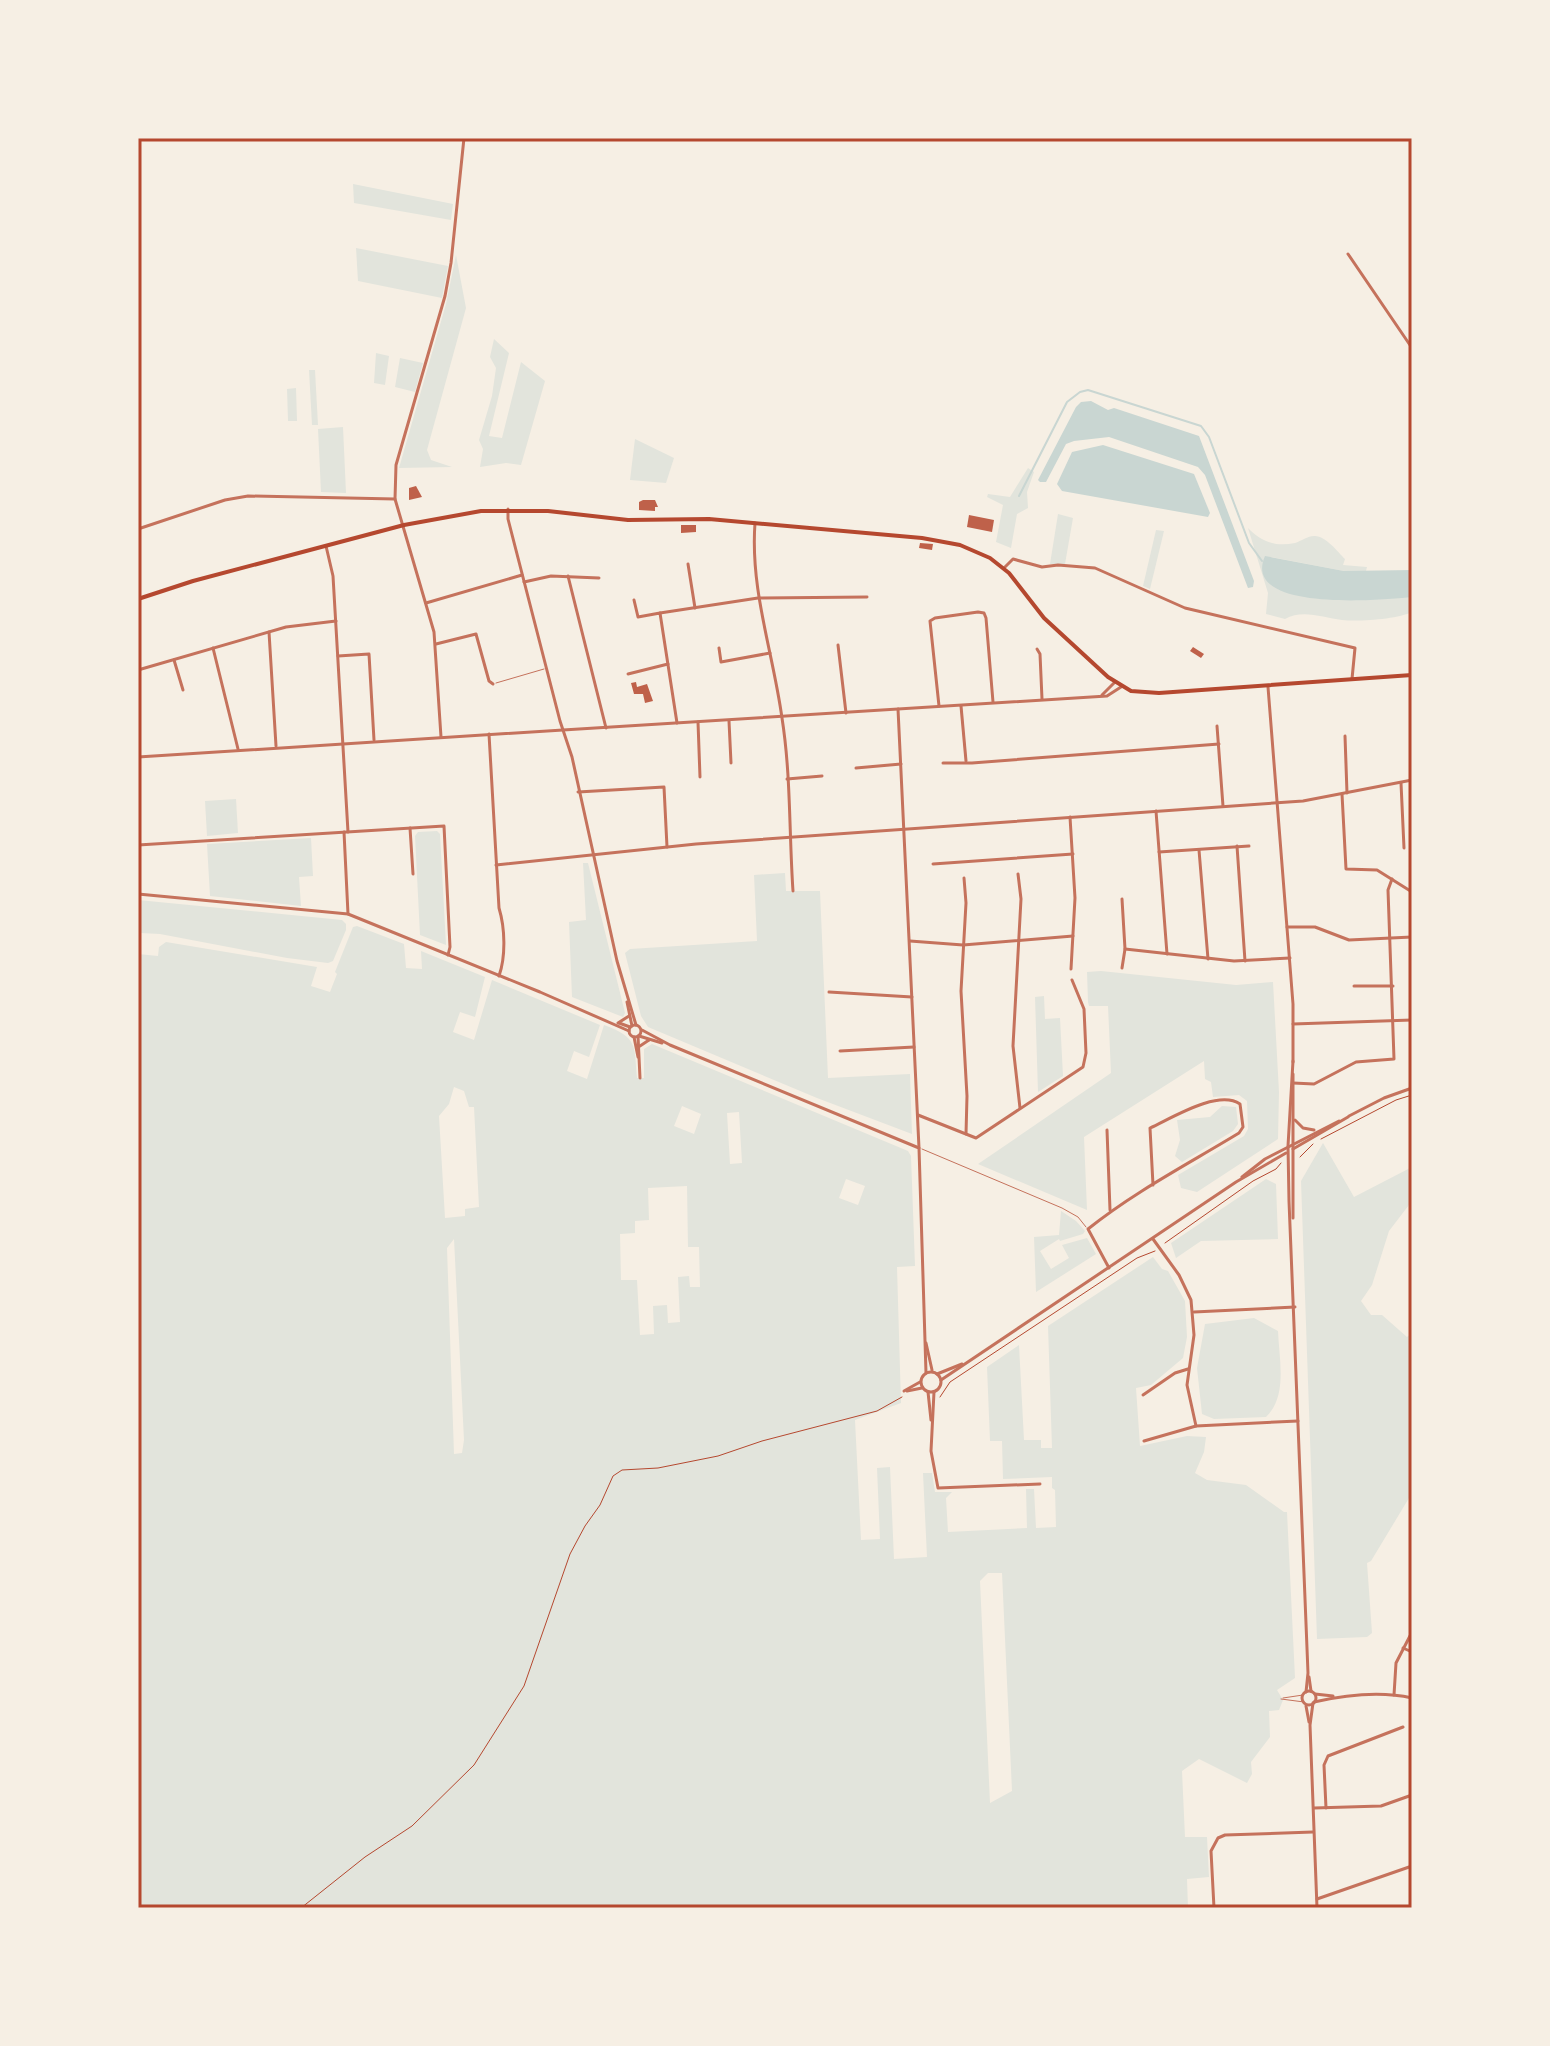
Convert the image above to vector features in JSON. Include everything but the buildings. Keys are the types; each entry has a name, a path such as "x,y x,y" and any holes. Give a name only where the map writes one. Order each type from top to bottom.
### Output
{"main road":[{"path":"138,599 193,581 453,514 508,509 584,514 620,520 709,519 937,539 977,551 1004,568 1051,625 1115,682 1121,687 1146,693 1412,675"}],"street":[{"path":"441,737 436,644 395,499 396,465 450,270 464,138"},
{"path":"1348,254 1412,348"},
{"path":"138,529 225,500 248,496 395,499"},
{"path":"508,509 632,1027"},
{"path":"755,523 754,563 758,598 782,718 793,891"},
{"path":"326,546 333,576 336,621 348,914"},
{"path":"1004,568 1013,559 1042,567 1095,568 1185,608 1355,648 1352,679"},
{"path":"688,564 695,608"},
{"path":"426,603 522,575"},
{"path":"524,582 551,576 599,578"},
{"path":"568,576 606,728"},
{"path":"634,600 638,617 758,598 867,597"},
{"path":"660,613 677,723"},
{"path":"939,706 930,621 984,613 993,702"},
{"path":"138,670 305,623 336,621"},
{"path":"269,632 276,746"},
{"path":"436,644 476,634 489,681 493,684"},
{"path":"838,645 846,713"},
{"path":"213,648 238,749"},
{"path":"719,648 721,662 770,653"},
{"path":"1037,649 1040,654 1042,699"},
{"path":"338,656 369,654 374,741"},
{"path":"174,660 183,690"},
{"path":"628,674 668,664"},
{"path":"1102,695 1115,682"},
{"path":"1268,685 1293,1024 1288,1169 1308,1673 1314,1702 1310,1725 1317,1908"},
{"path":"138,757 1110,696 1121,687"},
{"path":"961,705 966,761"},
{"path":"898,709 918,1115 926,1373 920,1382 904,1391"},
{"path":"729,721 731,763"},
{"path":"698,722 700,777"},
{"path":"1217,726 1223,806"},
{"path":"489,734 503,929 503,964 499,976"},
{"path":"1345,736 1346,869 1374,869 1412,892"},
{"path":"943,763 1219,744"},
{"path":"856,768 901,764"},
{"path":"787,779 822,776"},
{"path":"496,865 790,837 1277,803 1412,780"},
{"path":"1401,783 1404,848"},
{"path":"578,792 664,787 667,847"},
{"path":"1156,811 1167,954"},
{"path":"1070,817 1075,898 1071,969"},
{"path":"138,845 444,826 448,955"},
{"path":"410,828 413,874"},
{"path":"1237,846 1245,961"},
{"path":"1159,852 1249,846"},
{"path":"1199,850 1208,959"},
{"path":"933,864 1073,854"},
{"path":"1018,874 1021,899 1013,1046 1020,1108"},
{"path":"964,878 966,903 961,991 966,1135"},
{"path":"1292,1083 1318,1083 1356,1062 1394,1059 1388,890 1392,879"},
{"path":"138,894 348,914 616,1023 642,1030 670,1045 919,1148"},
{"path":"1122,899 1125,949 1122,968"},
{"path":"1287,927 1315,927 1349,940 1412,937"},
{"path":"909,941 963,945 1073,936"},
{"path":"1125,949 1208,959 1245,961 1290,958"},
{"path":"918,1115 978,1137 1086,1062 1084,1009 1072,980"},
{"path":"1354,986 1393,986"},
{"path":"829,992 912,997"},
{"path":"627,999 632,1027 640,1046 639,1061"},
{"path":"616,1023 629,1016"},
{"path":"1293,1024 1412,1020"},
{"path":"640,1078 637,1036 642,1030"},
{"path":"637,1036 670,1045"},
{"path":"640,1046 649,1040"},
{"path":"840,1051 914,1047"},
{"path":"1292,1083 1295,1120 1292,1230"},
{"path":"920,1382 922,1388 934,1392 940,1387 941,1380 965,1363 1236,1182 1348,1117 1384,1098 1412,1088"},
{"path":"1109,1268 1088,1229 1110,1211 1153,1185 1239,1133 1243,1127 1240,1104 1235,1100 1206,1102 1150,1128 1153,1185"},
{"path":"1236,1182 1250,1169 1294,1142 1348,1117"},
{"path":"1295,1120 1303,1128 1318,1130"},
{"path":"1107,1130 1110,1211"},
{"path":"1272,1162 1282,1163 1288,1169"},
{"path":"1153,1239 1184,1283 1194,1312 1188,1395 1196,1426"},
{"path":"1194,1312 1295,1307"},
{"path":"925,1339 935,1373 941,1380"},
{"path":"926,1373 965,1363"},
{"path":"1143,1395 1175,1373 1188,1369"},
{"path":"904,1391 922,1388"},
{"path":"928,1392 932,1425"},
{"path":"934,1392 931,1451 938,1488 1040,1484"},
{"path":"1144,1441 1196,1426 1298,1421"},
{"path":"1394,1695 1395,1667 1412,1632"},
{"path":"1403,1648 1412,1652"},
{"path":"1308,1673 1304,1703 1310,1725"},
{"path":"1304,1693 1337,1697"},
{"path":"1304,1703 1337,1697 1394,1695 1412,1698"},
{"path":"1326,1808 1324,1765 1328,1756 1403,1727"},
{"path":"1313,1808 1381,1806 1412,1795"},
{"path":"1214,1908 1211,1851 1216,1840 1225,1835 1314,1832"},
{"path":"1316,1899 1412,1866"}],"lane":[{"path":"493,684 546,669"},
{"path":"919,1148 1062,1208 1078,1217 1088,1229"},
{"path":"1304,1693 1281,1699 1304,1703"}],"path":[{"path":"1310,1146 1396,1100 1412,1095"},
{"path":"939,1399 950,1382 1137,1258 1160,1249 1169,1239 1253,1181 1276,1169"},
{"path":"301,1908 365,1857 412,1826 474,1765 524,1686 570,1554 600,1505 613,1476 622,1470 658,1468 718,1456 762,1441 877,1411 902,1398 904,1391"}],"shaded area":[{"path":"353,184 453,204 451,220 354,203"},
{"path":"356,248 448,266 442,298 358,281"},
{"path":"456,255 466,308 427,450 431,460 452,467 399,468 446,304"},
{"path":"494,339 509,353 489,436 502,438 521,362 545,381 521,465 506,463 480,467 483,449 479,440 492,396 496,368 490,357"},
{"path":"376,353 389,356 385,385 374,383"},
{"path":"400,358 423,363 415,392 395,387"},
{"path":"309,370 315,370 318,425 312,425"},
{"path":"296,388 297,421 288,421 287,389"},
{"path":"1091,401 1108,410 1114,408 1199,436 1254,581 1253,587 1248,588 1205,475 1198,467 1109,437 1066,444 1046,482 1038,480 1076,407 1081,402"},
{"path":"343,427 346,493 321,492 318,429"},
{"path":"635,439 674,458 666,483 630,480"},
{"path":"1103,445 1194,474 1210,513 1208,517 1062,491 1057,484 1072,452"},
{"path":"1028,468 1034,472 1027,492 1028,508 1017,514 1011,548 996,542 1003,505 987,497 988,494 1010,497"},
{"path":"1058,514 1073,518 1065,564 1050,564"},
{"path":"1248,528 1258,537 1275,544 1295,543 1318,536 1345,559 1343,565 1367,567 1366,571 1344,571 1271,557 1319,599 1412,597 1412,612 1358,621 1306,614 1285,619 1266,614 1268,593"},
{"path":"1156,530 1164,531 1150,589 1143,586"},
{"path":"1265,556 1344,571 1412,570 1412,597 1347,600 1293,595 1273,587 1263,574"},
{"path":"236,799 238,833 207,836 205,801"},
{"path":"437,831 440,834 446,945 420,935 415,836 418,832"},
{"path":"311,838 313,876 299,877 301,906 210,896 207,844"},
{"path":"583,863 588,863 625,1013 623,1017 572,997 569,922 586,920"},
{"path":"785,873 786,891 820,891 828,1078 910,1074 912,1134 648,1027 641,1016 625,953 630,949 757,941 754,875"},
{"path":"138,900 342,920 346,930 333,961 328,963 160,934 140,933 138,939"},
{"path":"353,927 404,944 406,968 422,969 421,951 485,977 475,1017 460,1012 453,1032 474,1040 492,980 600,1025 589,1057 574,1051 567,1071 587,1079 604,1025 629,1039 634,1050 637,1078 644,1078 644,1049 652,1044 908,1151 911,1156 915,1266 897,1267 901,1403 855,1420 861,1540 880,1539 877,1468 890,1467 894,1559 927,1557 923,1473 932,1473 935,1492 952,1492 946,1498 948,1532 1027,1528 1026,1489 1034,1489 1036,1528 1056,1527 1052,1477 1003,1479 1002,1441 990,1441 987,1367 1019,1345 1024,1440 1041,1440 1041,1448 1052,1448 1048,1326 1153,1257 1162,1269 1168,1271 1185,1301 1187,1337 1183,1358 1151,1385 1136,1388 1140,1446 1187,1436 1206,1437 1204,1452 1195,1473 1207,1480 1246,1485 1287,1512 1295,1678 1277,1690 1283,1700 1279,1710 1269,1711 1270,1737 1251,1762 1252,1774 1247,1783 1199,1759 1182,1771 1185,1837 1207,1837 1209,1877 1187,1879 1188,1908 138,1908 138,954 158,956 159,947 166,942 317,967 311,986 330,992","holes":["454,1087 464,1091 469,1107 474,1107 479,1207 465,1209 465,1216 445,1218 439,1116 449,1104","682,1106 701,1114 694,1134 674,1126","739,1112 742,1163 730,1164 727,1113","846,1179 865,1186 858,1205 839,1198","687,1186 688,1247 699,1247 700,1287 690,1287 689,1276 678,1277 680,1322 668,1323 667,1305 653,1306 654,1334 640,1335 637,1280 621,1280 620,1234 635,1233 635,1221 649,1220 648,1188","454,1239 464,1440 462,1453 454,1454 447,1248","988,1573 1002,1573 1012,1791 990,1803 980,1581"]},
{"path":"1087,972 1236,985 1273,982 1279,1092 1278,1139 1197,1192 1181,1188 1178,1175 1244,1136 1248,1129 1247,1101 1239,1095 1213,1097 1211,1082 1205,1079 1204,1061 1084,1137 1087,1210 978,1164 1111,1073 1108,1006 1089,1006 1088,1002"},
{"path":"1044,996 1045,1019 1060,1018 1063,1076 1038,1092 1035,997"},
{"path":"1222,1106 1236,1107 1238,1124 1233,1131 1182,1162 1175,1156 1180,1140 1177,1120 1210,1117"},
{"path":"1323,1143 1354,1197 1412,1167 1412,1201 1389,1231 1372,1285 1361,1301 1371,1315 1382,1315 1407,1337 1412,1333 1412,1493 1367,1563 1372,1633 1367,1637 1317,1639 1301,1181"},
{"path":"1266,1179 1276,1184 1278,1239 1201,1241 1176,1258 1171,1243"},
{"path":"1061,1211 1085,1231 1059,1239 1040,1251 1051,1269 1069,1258 1062,1245 1087,1238 1096,1254 1036,1292 1034,1237 1059,1235"},
{"path":"1254,1318 1278,1331 1281,1377 1273,1408 1266,1417 1214,1419 1202,1414 1197,1368 1205,1324"}],"waterway":[{"path":"1019,496 1067,402 1088,390 1201,426 1209,437 1249,543 1262,561"}]}
